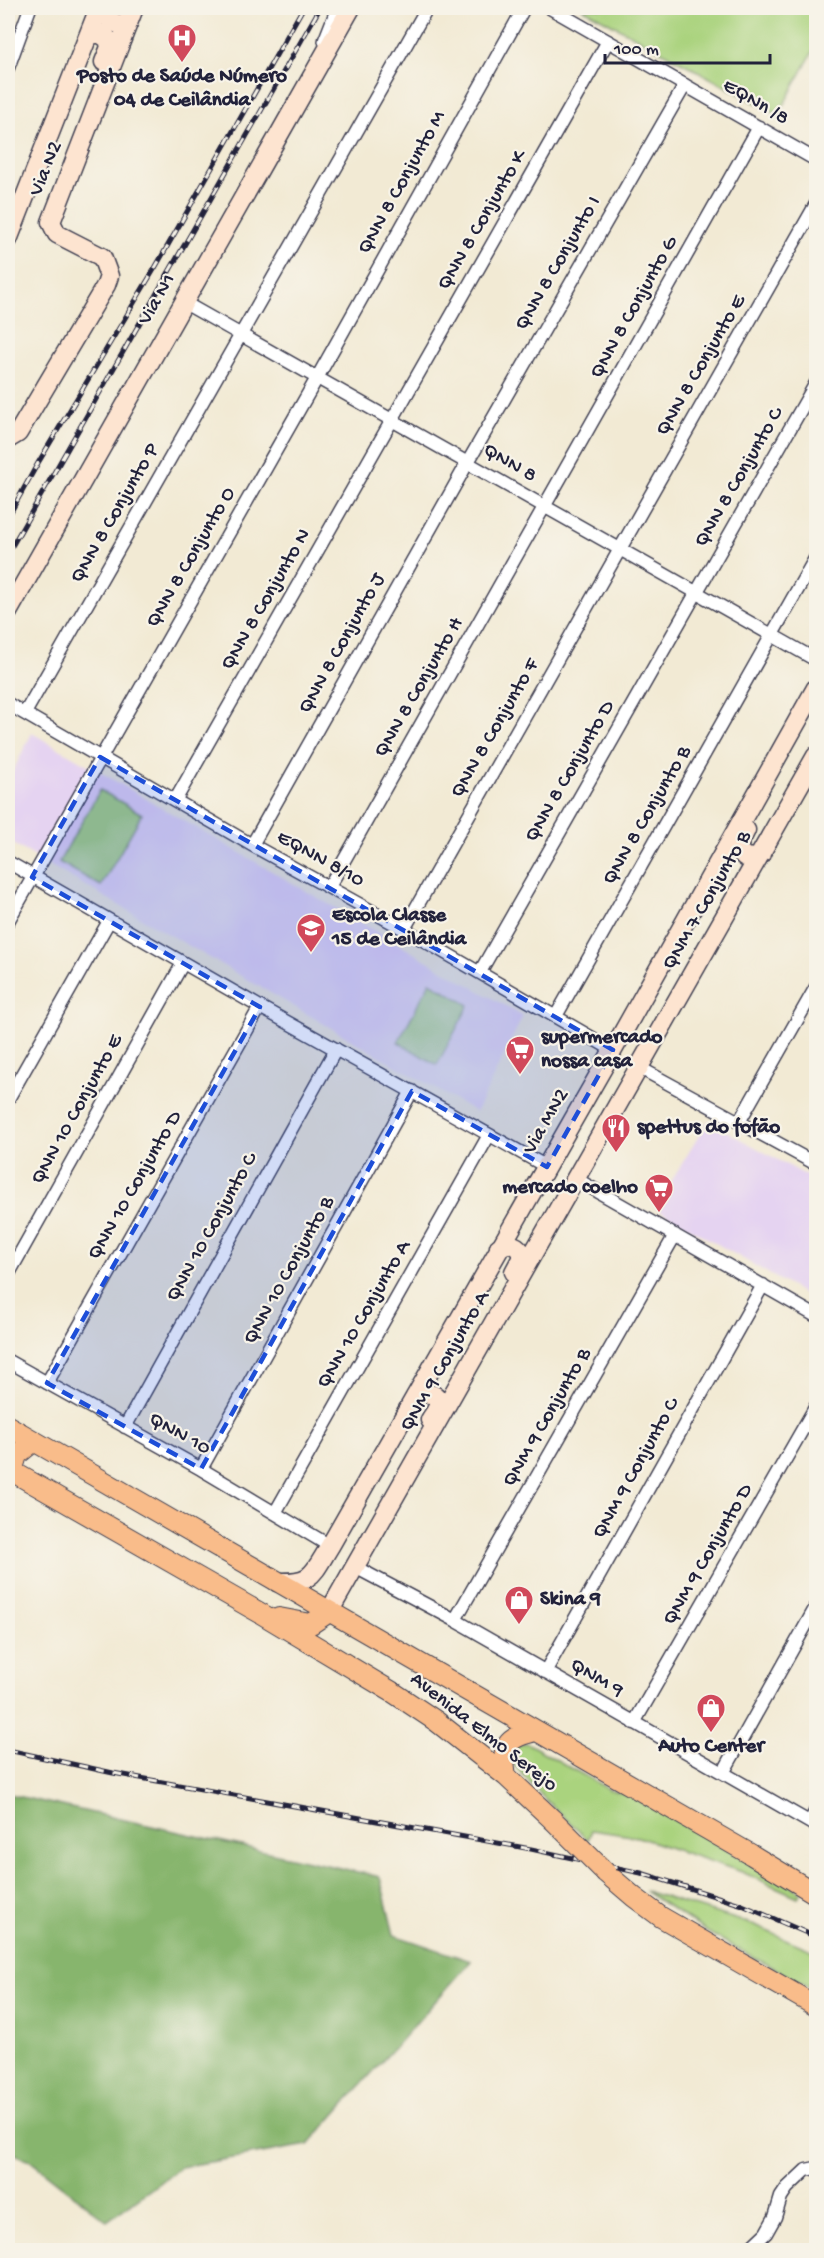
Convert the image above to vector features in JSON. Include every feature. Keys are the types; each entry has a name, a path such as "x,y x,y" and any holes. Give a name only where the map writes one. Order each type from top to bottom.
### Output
{"main road":[{"name":"Via N2","path":"8,240 12,217 99,8"},
{"path":"108,8 108,17 113,22 121,24 132,14"},
{"path":"322,59 351,8"},
{"name":"Via N2","path":"8,440 18,434 106,285 109,276 102,257 57,234 52,225 52,218 132,14"},
{"path":"71,169 80,123 110,47 108,39 102,34 94,33 88,36"},
{"name":"Via N1","path":"8,612 322,59"},
{"name":"Via MN2","path":"277,1581 307,1580 330,1546 721,860 816,688"},
{"path":"761,854 755,858 745,858 738,846 774,780 795,726"},
{"name":"QNM 7 Conjunto B","path":"576,1179 816,756"},
{"path":"721,860 748,877"},
{"name":"QNM 9 Conjunto A","path":"329,1612 576,1179"},
{"path":"499,1247 513,1244 518,1246 523,1255 508,1284 508,1299"},
{"path":"462,1379 456,1385 448,1385 441,1382 438,1373 473,1311 486,1270"},
{"path":"386,1514 403,1467 437,1407 437,1399 434,1395 426,1392 415,1397"},
{"path":"8,1427 8,1442"},
{"name":"Avenida Elmo Serejo","path":"8,1427 816,1894"},
{"path":"10,1471 17,1455 34,1441"},
{"name":"Avenida Elmo Serejo","path":"10,1471 262,1614 394,1693 436,1721 506,1776 634,1897 661,1917 816,2006"},
{"path":"262,1614 311,1624 329,1612"},
{"path":"506,1776 503,1759 506,1746 516,1736 536,1731"}],"street":[{"path":"8,68 30,8"},
{"name":"Via N1","path":"322,59 326,40 339,8"},
{"path":"242,335 427,8"},
{"name":"QNN 8 Conjunto M","path":"317,378 524,8"},
{"name":"EQNn /8","path":"550,8 816,160"},
{"name":"QNN 8 Conjunto K","path":"392,420 608,41"},
{"name":"QNN 8 Conjunto I","path":"468,462 685,86"},
{"name":"QNN 8 Conjunto G","path":"545,507 759,128"},
{"name":"QNN 8 Conjunto E","path":"621,548 816,204"},
{"name":"QNN 8","path":"183,302 816,660"},
{"name":"QNN 8 Conjunto P","path":"25,713 242,335"},
{"name":"QNN 8 Conjunto O","path":"8,921 317,378"},
{"name":"QNN 8 Conjunto C","path":"697,592 816,383"},
{"name":"QNN 8 Conjunto N","path":"176,800 392,420"},
{"name":"QNN 8 Conjunto J","path":"252,845 468,462"},
{"name":"QNN 8 Conjunto H","path":"329,887 545,507"},
{"name":"QNN 8 Conjunto F","path":"404,929 621,548"},
{"name":"QNN 8 Conjunto B","path":"556,1016 816,557"},
{"name":"QNN 8 Conjunto D","path":"480,972 697,592"},
{"name":"EQNN 8/10","path":"8,704 613,1050"},
{"path":"8,862 260,1007 547,1167"},
{"path":"8,1099 109,921"},
{"name":"QNN 10 Conjunto E","path":"8,1275 183,963"},
{"path":"739,1122 816,987"},
{"name":"QNN 10 Conjunto D","path":"47,1383 260,1007"},
{"name":"QNN 10 Conjunto C","path":"124,1426 336,1049"},
{"path":"640,1068 816,1164"},
{"name":"QNN 10 Conjunto B","path":"201,1469 412,1091"},
{"name":"QNN 10 Conjunto A","path":"275,1513 489,1135"},
{"path":"576,1179 615,1199 816,1316"},
{"name":"QNM 9 Conjunto B","path":"455,1620 675,1235"},
{"name":"QNM 9 Conjunto C","path":"545,1672 763,1285"},
{"name":"QNN 10","path":"8,1361 201,1469 330,1546"},
{"name":"QNM 9 Conjunto D","path":"634,1723 816,1406"},
{"name":"QNM 9","path":"355,1567 455,1620 813,1824"},
{"path":"723,1773 816,1607"},
{"path":"813,1824 816,1810"},
{"path":"748,2250 766,2233 787,2188 806,2170 816,2168"}],"highlighted area":[{"path":"100,757 613,1050 547,1167 412,1091 201,1469 47,1383 260,1007 32,877"}],"shaded area":[{"path":"32,733 523,1016 476,1112 8,841 8,781"},
{"path":"708,1121 816,1181 816,1301 655,1208"}],"green space":[{"path":"582,8 816,8 816,46 778,115"},
{"path":"100,790 142,814 101,886 59,862"},
{"path":"430,982 469,1005 437,1065 398,1042"},
{"path":"527,1743 608,1789 633,1796 801,1892 798,1897 742,1872 638,1837 592,1830 588,1840 543,1797 514,1765 512,1761 514,1746"},
{"path":"8,1794 380,1877 394,1935 471,1961 308,2145 181,2167 107,2221 29,2160 8,2151"},
{"path":"645,1891 748,1923 816,1952 816,1991 707,1932"}],"railway":[{"path":"8,517 155,268 303,8"},
{"path":"8,553 320,8"},
{"path":"8,1750 113,1773 531,1849 641,1873 740,1904 816,1937"}],"place":[{"name":"Posto de Saúde Número 04 de Ceilândia","path":"182,64"},
{"name":"Escola Classe 15 de Ceilândia","path":"311,954"},
{"name":"supermercado nossa casa","path":"520,1076"},
{"name":"spettus do fofão","path":"616,1154"},
{"name":"mercado coelho","path":"659,1214"},
{"name":"Skina 9","path":"519,1626"},
{"name":"Auto Center","path":"711,1734"}]}
